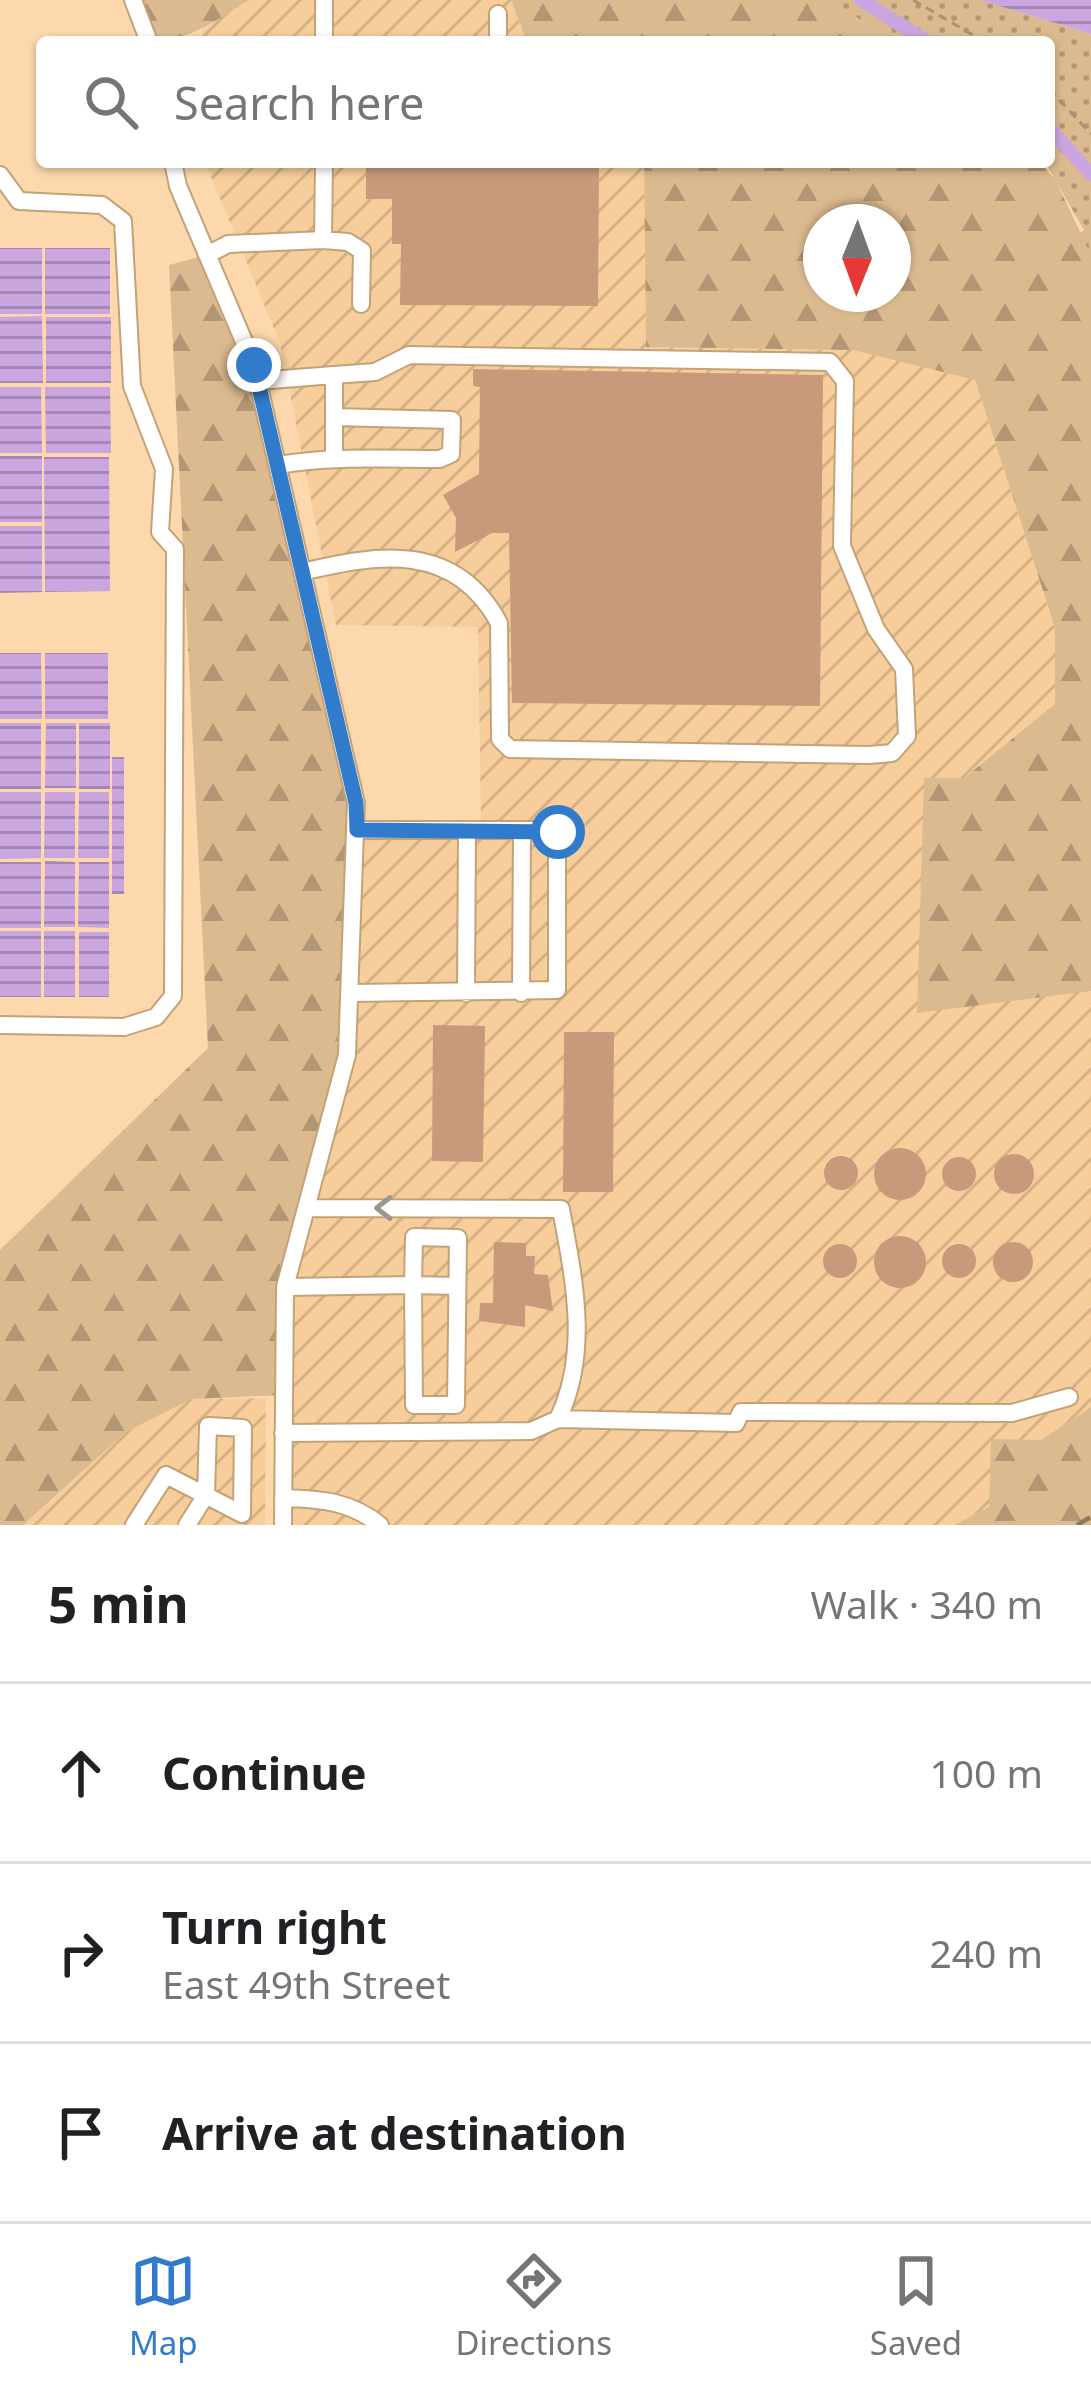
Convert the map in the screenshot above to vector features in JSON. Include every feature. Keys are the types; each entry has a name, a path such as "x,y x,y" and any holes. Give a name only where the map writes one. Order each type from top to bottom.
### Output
{"street":[{"path":"133,0 147,36"},
{"path":"324,0 324,36"},
{"path":"498,14 498,36"},
{"path":"175,168 258,381 356,803 347,1055 285,1287 283,1525"},
{"path":"323,240 324,168"},
{"path":"0,175 20,201 102,205 114,212 127,232 132,386 162,455 160,532 175,549 175,980 173,995 156,1017 124,1027 0,1024"},
{"path":"208,255 228,244 348,242 362,251 361,304"},
{"path":"258,381 375,372 409,355 830,362 845,381 842,546 876,629 904,669 907,736 892,753 869,755 510,749 500,739 499,622 466,586 425,559 375,558 302,572"},
{"path":"334,375 334,458"},
{"path":"278,465 334,458 440,459 451,454 452,420 334,418"},
{"path":"351,993 555,992 558,967 558,832 357,830"},
{"path":"466,993 467,830"},
{"path":"521,993 522,830"},
{"path":"306,1208 560,1209 579,1306 572,1390 557,1419"},
{"path":"414,1238 458,1238 456,1405 414,1406 413,1286 414,1238"},
{"path":"285,1287 457,1286"},
{"path":"283,1433 531,1431 557,1419 736,1423 741,1412 1012,1413 1069,1397"},
{"path":"134,1525 166,1475 206,1495 242,1514 243,1428 208,1426 206,1495 188,1525"},
{"path":"283,1498 326,1499 360,1509 380,1525"}],"path":[{"path":"913,0 975,36"},
{"path":"1055,95 1091,134"}],"shaded area":[{"path":"249,0 511,0 525,36 202,36 202,29"},
{"path":"980,0 1091,0 1091,34"},
{"path":"207,168 644,168 646,347 853,350 975,380 1055,629 1055,704 964,778 1091,958 1091,1407 1041,1440 989,1507 954,1525 283,1525 285,1287 357,830 481,825 478,627 336,625 280,343"},
{"path":"0,248 42,248 42,314 0,314"},
{"path":"45,248 110,248 110,314 45,314"},
{"path":"42,316 43,383 0,383 0,317"},
{"path":"46,317 111,317 111,383 46,383"},
{"path":"0,387 41,387 42,453 0,453"},
{"path":"45,387 110,387 111,453 46,453"},
{"path":"0,456 42,456 42,522 0,522"},
{"path":"44,457 109,457 110,591 45,592"},
{"path":"0,526 42,526 42,592 0,593"},
{"path":"0,653 41,653 42,719 0,719"},
{"path":"45,653 108,653 108,719 45,719"},
{"path":"0,723 41,723 41,789 0,789"},
{"path":"46,723 76,723 76,788 45,788"},
{"path":"79,723 110,723 110,789 79,789"},
{"path":"112,757 124,757 124,894 112,894"},
{"path":"0,792 41,792 41,858 0,859"},
{"path":"45,792 75,792 75,858 44,858"},
{"path":"79,792 109,792 109,858 78,858"},
{"path":"45,861 75,862 75,927 44,927"},
{"path":"0,862 41,862 41,928 0,928"},
{"path":"79,862 109,862 109,928 78,927"},
{"path":"0,931 41,931 41,997 0,997"},
{"path":"44,931 75,931 75,997 44,997"},
{"path":"79,932 109,932 109,997 79,997"},
{"path":"266,1398 265,1525 23,1525 126,1432 191,1399"}],"green space":[{"path":"133,0 249,0 190,34 148,36"},
{"path":"511,0 831,0 886,36 525,36"},
{"path":"831,0 980,0 1091,34 1091,319 1045,261 1084,230 1048,168 1055,168 1055,36 883,36"},
{"path":"644,168 1045,168 1055,179 1091,255 1091,991 917,1013 924,778 964,778 1055,704 1055,628 975,380 853,350 646,347"},
{"path":"207,255 254,365 356,803 347,1055 285,1287 284,1395 191,1399 126,1432 23,1525 0,1525 0,1250 208,1048 169,265"},
{"path":"1091,1407 1091,1525 954,1525 989,1507 991,1439 1041,1440"}],"building":[{"path":"366,168 599,168 598,306 400,305 401,244 392,244 392,199 366,199"},
{"path":"473,369 823,375 820,706 512,703 509,533 492,533 455,552 456,518 443,495 479,474 480,387 473,386"},
{"path":"433,1025 485,1026 483,1162 432,1161"},
{"path":"564,1032 614,1032 613,1192 563,1192"},
{"path":"900,1148 918,1156 926,1174 918,1192 900,1200 882,1192 874,1174 882,1156"},
{"path":"1014,1154 1028,1160 1034,1174 1028,1188 1014,1194 1000,1188 994,1174 1000,1160"},
{"path":"841,1156 853,1161 858,1173 853,1185 841,1190 829,1185 824,1173 829,1161"},
{"path":"959,1157 971,1162 976,1174 971,1186 959,1191 947,1186 942,1174 947,1162"},
{"path":"900,1236 918,1244 926,1262 918,1280 900,1288 882,1280 874,1262 882,1244"},
{"path":"494,1242 526,1243 526,1256 535,1256 534,1274 548,1275 553,1311 525,1305 525,1327 479,1321 480,1303 493,1303"},
{"path":"1013,1242 1027,1248 1033,1262 1027,1276 1013,1282 999,1276 993,1262 999,1248"},
{"path":"840,1244 852,1249 857,1261 852,1273 840,1278 828,1273 823,1261 828,1249"},
{"path":"959,1244 971,1249 976,1261 971,1273 959,1278 947,1273 942,1261 947,1249"}],"waterway":[{"path":"861,0 918,36"},
{"path":"1055,135 1091,174"}],"railway":[{"path":"1077,1525 1091,1517"}],"route":[{"path":"254,365 356,803 357,830 558,832"}]}
